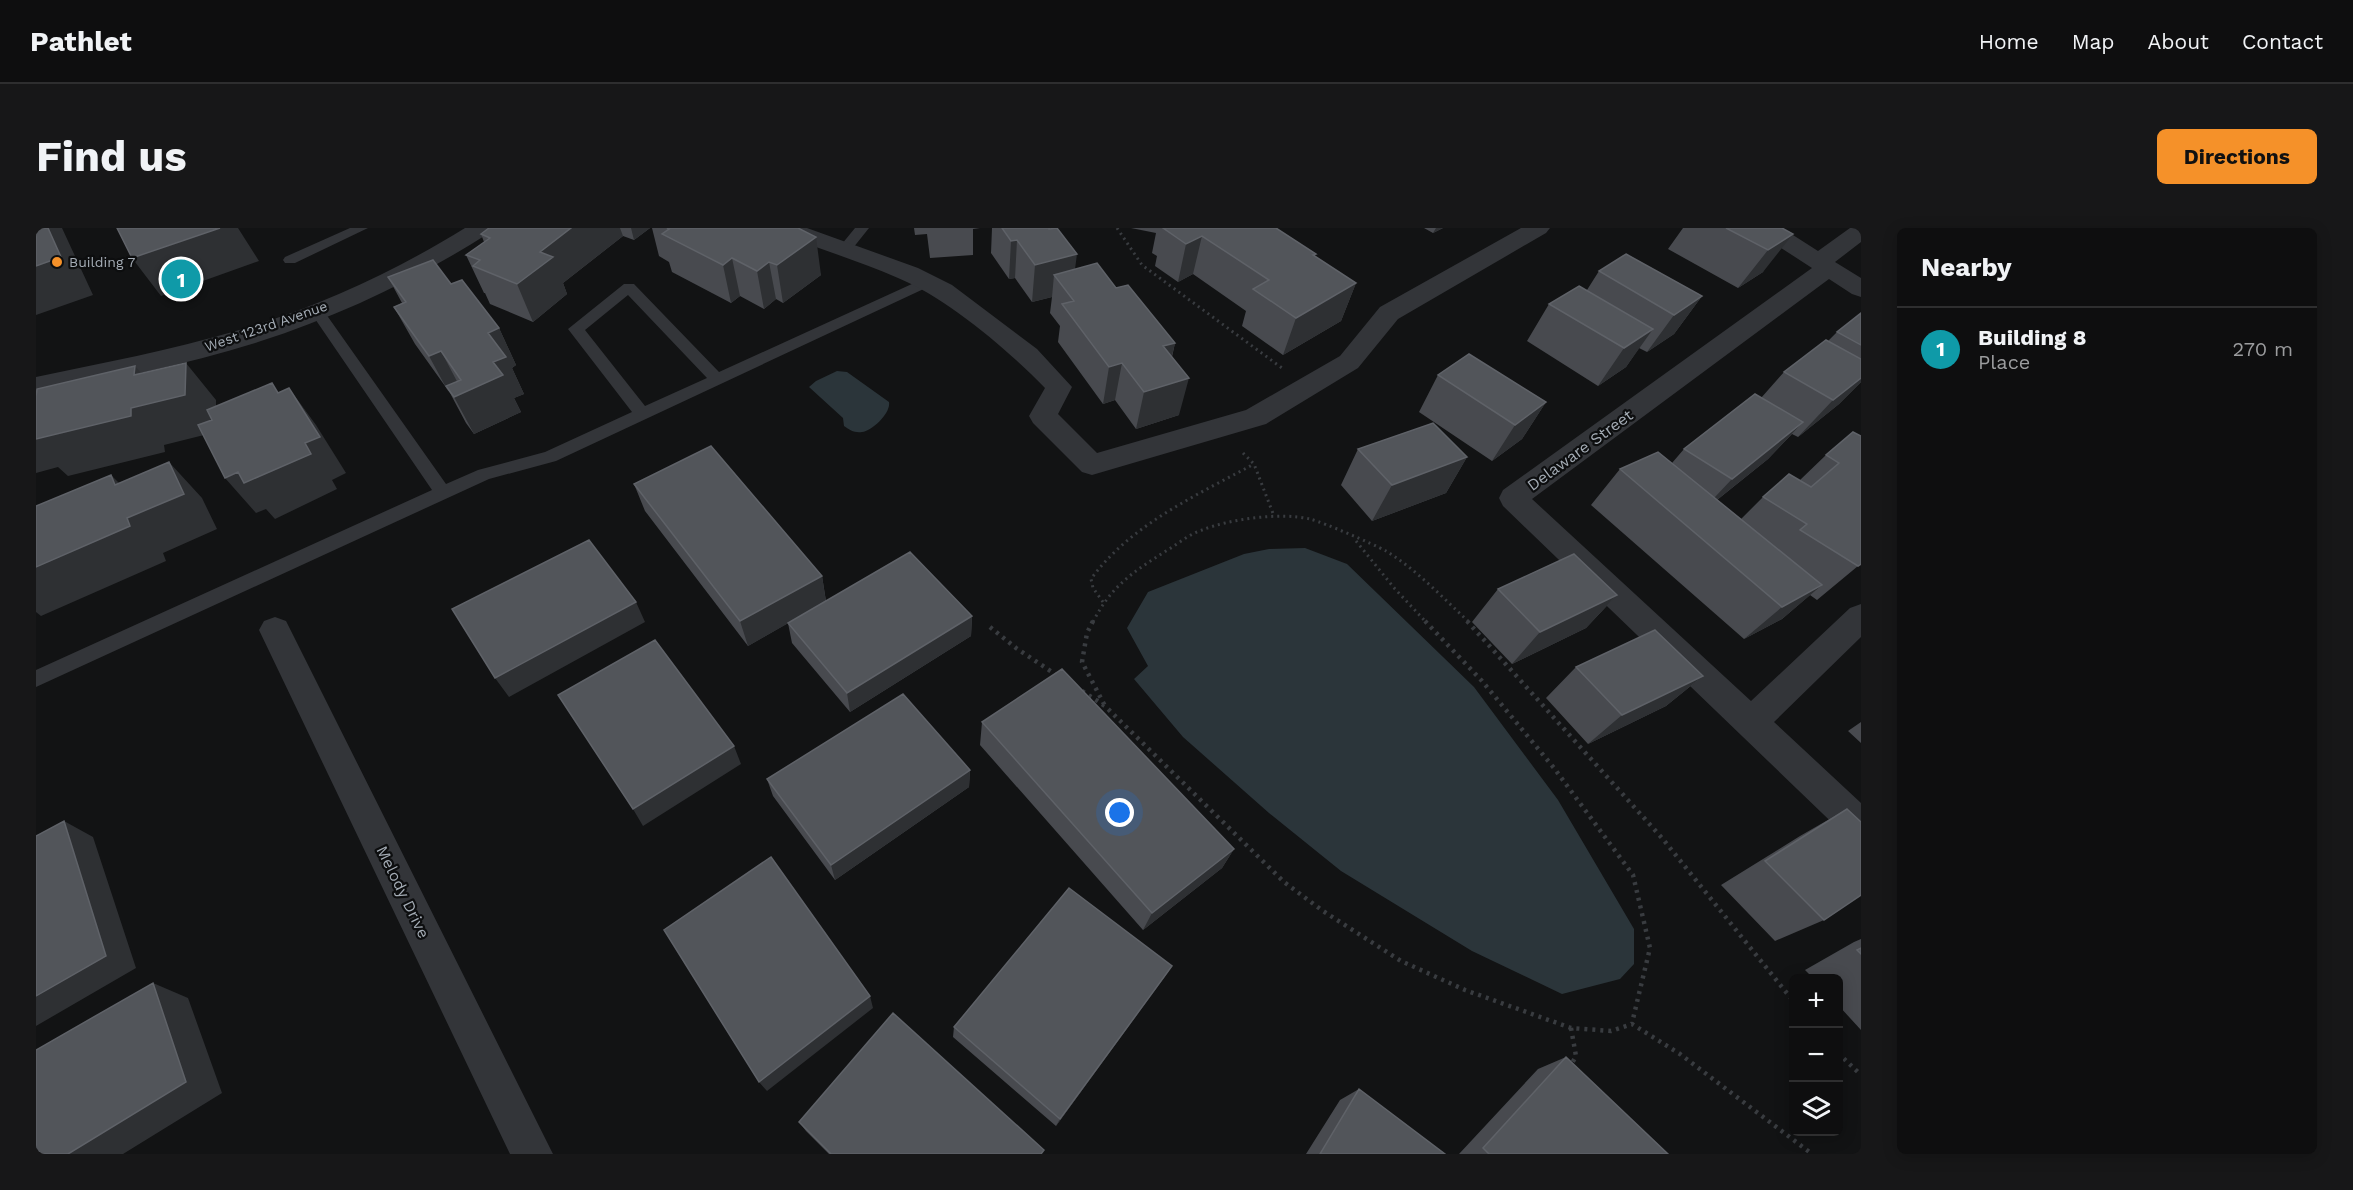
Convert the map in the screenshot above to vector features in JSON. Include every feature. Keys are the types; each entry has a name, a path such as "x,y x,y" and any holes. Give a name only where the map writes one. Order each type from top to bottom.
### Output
{"street":[{"name":"West 123rd Avenue","path":"36,386 216,345 316,310 394,276 481,228"},
{"path":"785,228 909,273 924,283 943,291 1028,355 1059,387 1043,416 1092,465 1256,417 1349,362 1389,313 1538,228"},
{"path":"1766,228 1861,289"},
{"path":"1824,265 1861,231"},
{"name":"Delaware Street","path":"1824,265 1513,498 1861,826"},
{"path":"1750,723 1861,617"},
{"name":"Melody Drive","path":"275,630 532,1154"}],"lane":[{"path":"290,260 361,228"},
{"path":"844,250 862,228"},
{"path":"36,679 484,474 550,457 924,283"},
{"path":"642,414 576,329 629,286 717,380"},
{"path":"316,310 442,493"}],"path":[{"path":"1117,228 1142,265 1282,368"},
{"path":"1243,453 1254,464 1274,517"},
{"path":"1103,602 1093,588 1091,579 1096,569 1118,549 1179,505 1254,464"},
{"path":"1105,706 1082,662 1087,633 1103,602 1118,584 1137,569 1200,530 1230,522 1274,517 1310,519 1385,551 1423,579 1475,628 1662,838 1789,996"},
{"path":"1354,538 1376,562 1395,589 1482,681 1554,768 1633,875 1650,948 1632,1024"},
{"path":"990,627 1016,648 1065,680"},
{"path":"1075,687 1105,706 1284,882 1323,911 1401,961 1465,990 1571,1028 1611,1030 1632,1024 1680,1054 1812,1154"},
{"path":"1568,1071 1576,1056 1571,1028"},
{"path":"1843,1057 1861,1076"}],"shaded area":[{"path":"837,371 847,372 889,402 884,416 866,431 857,432 844,426 843,418 809,387"},
{"path":"1305,548 1347,564 1474,687 1558,800 1634,929 1634,964 1620,979 1562,994 1472,951 1341,871 1269,813 1183,737 1134,679 1148,666 1127,628 1148,592 1244,554 1269,549"}],"building":[{"path":"36,228 48,228 61,257 36,266"},
{"path":"117,228 220,228 132,258"},
{"path":"489,228 571,228 540,252 553,257 517,284 473,266 480,260 466,255 490,238 481,234"},
{"path":"667,228 798,228 816,237 777,265 769,262 757,271 732,258 723,265 662,234 669,229"},
{"path":"1002,228 1057,228 1077,254 1035,265 1017,240 1011,241"},
{"path":"1163,228 1276,228 1356,283 1296,318 1253,289 1269,280 1202,236 1186,244"},
{"path":"1726,228 1782,228 1793,234 1768,250"},
{"path":"1626,254 1702,296 1674,315 1599,271"},
{"path":"433,260 451,284 462,280 499,328 488,333 506,357 493,362 503,375 454,397 446,386 461,380 441,351 429,356 394,307 406,302 388,277"},
{"path":"1097,263 1116,288 1128,285 1175,343 1163,346 1189,378 1144,392 1122,363 1109,367 1062,304 1074,301 1054,275"},
{"path":"1579,286 1653,329 1624,348 1549,304"},
{"path":"1861,313 1861,345 1837,332"},
{"path":"1826,340 1861,359 1861,378 1833,400 1784,372"},
{"path":"1469,354 1546,402 1515,425 1438,375"},
{"path":"186,363 185,395 131,408 131,416 36,439 37,389 135,366 134,375"},
{"path":"272,383 278,393 289,388 320,437 305,443 311,454 244,483 238,472 225,478 198,425 212,420 207,410"},
{"path":"1755,394 1803,422 1732,479 1684,449"},
{"path":"1433,423 1467,457 1392,485 1358,449"},
{"path":"1853,432 1861,436 1861,564 1858,566 1800,530 1807,524 1763,497 1789,474 1811,487 1839,463 1826,455"},
{"path":"711,446 822,576 740,621 634,484"},
{"path":"1658,452 1822,585 1782,607 1620,469"},
{"path":"169,462 184,494 127,518 130,526 36,567 36,506 111,475 115,485"},
{"path":"589,540 636,602 495,678 452,609"},
{"path":"910,552 972,616 847,693 788,623"},
{"path":"1574,554 1617,595 1540,632 1498,589"},
{"path":"1655,630 1703,676 1622,715 1576,667"},
{"path":"655,640 734,746 633,809 558,695"},
{"path":"1062,669 1234,849 1152,913 982,722"},
{"path":"903,694 970,770 831,865 767,779"},
{"path":"1847,809 1861,822 1861,895 1824,920 1765,861"},
{"path":"64,821 106,956 36,996 36,836"},
{"path":"771,857 870,996 759,1082 664,930"},
{"path":"1069,888 1172,966 1060,1119 954,1027"},
{"path":"153,983 186,1082 68,1154 36,1154 36,1050"},
{"path":"893,1013 1044,1150 1041,1154 831,1154 799,1122"},
{"path":"1566,1057 1668,1154 1489,1154 1483,1148"},
{"path":"1359,1089 1445,1154 1320,1154"}],"place":[{"name":"Building 7","path":"57,262"},
{"name":"Building 8","path":"181,279"}]}
